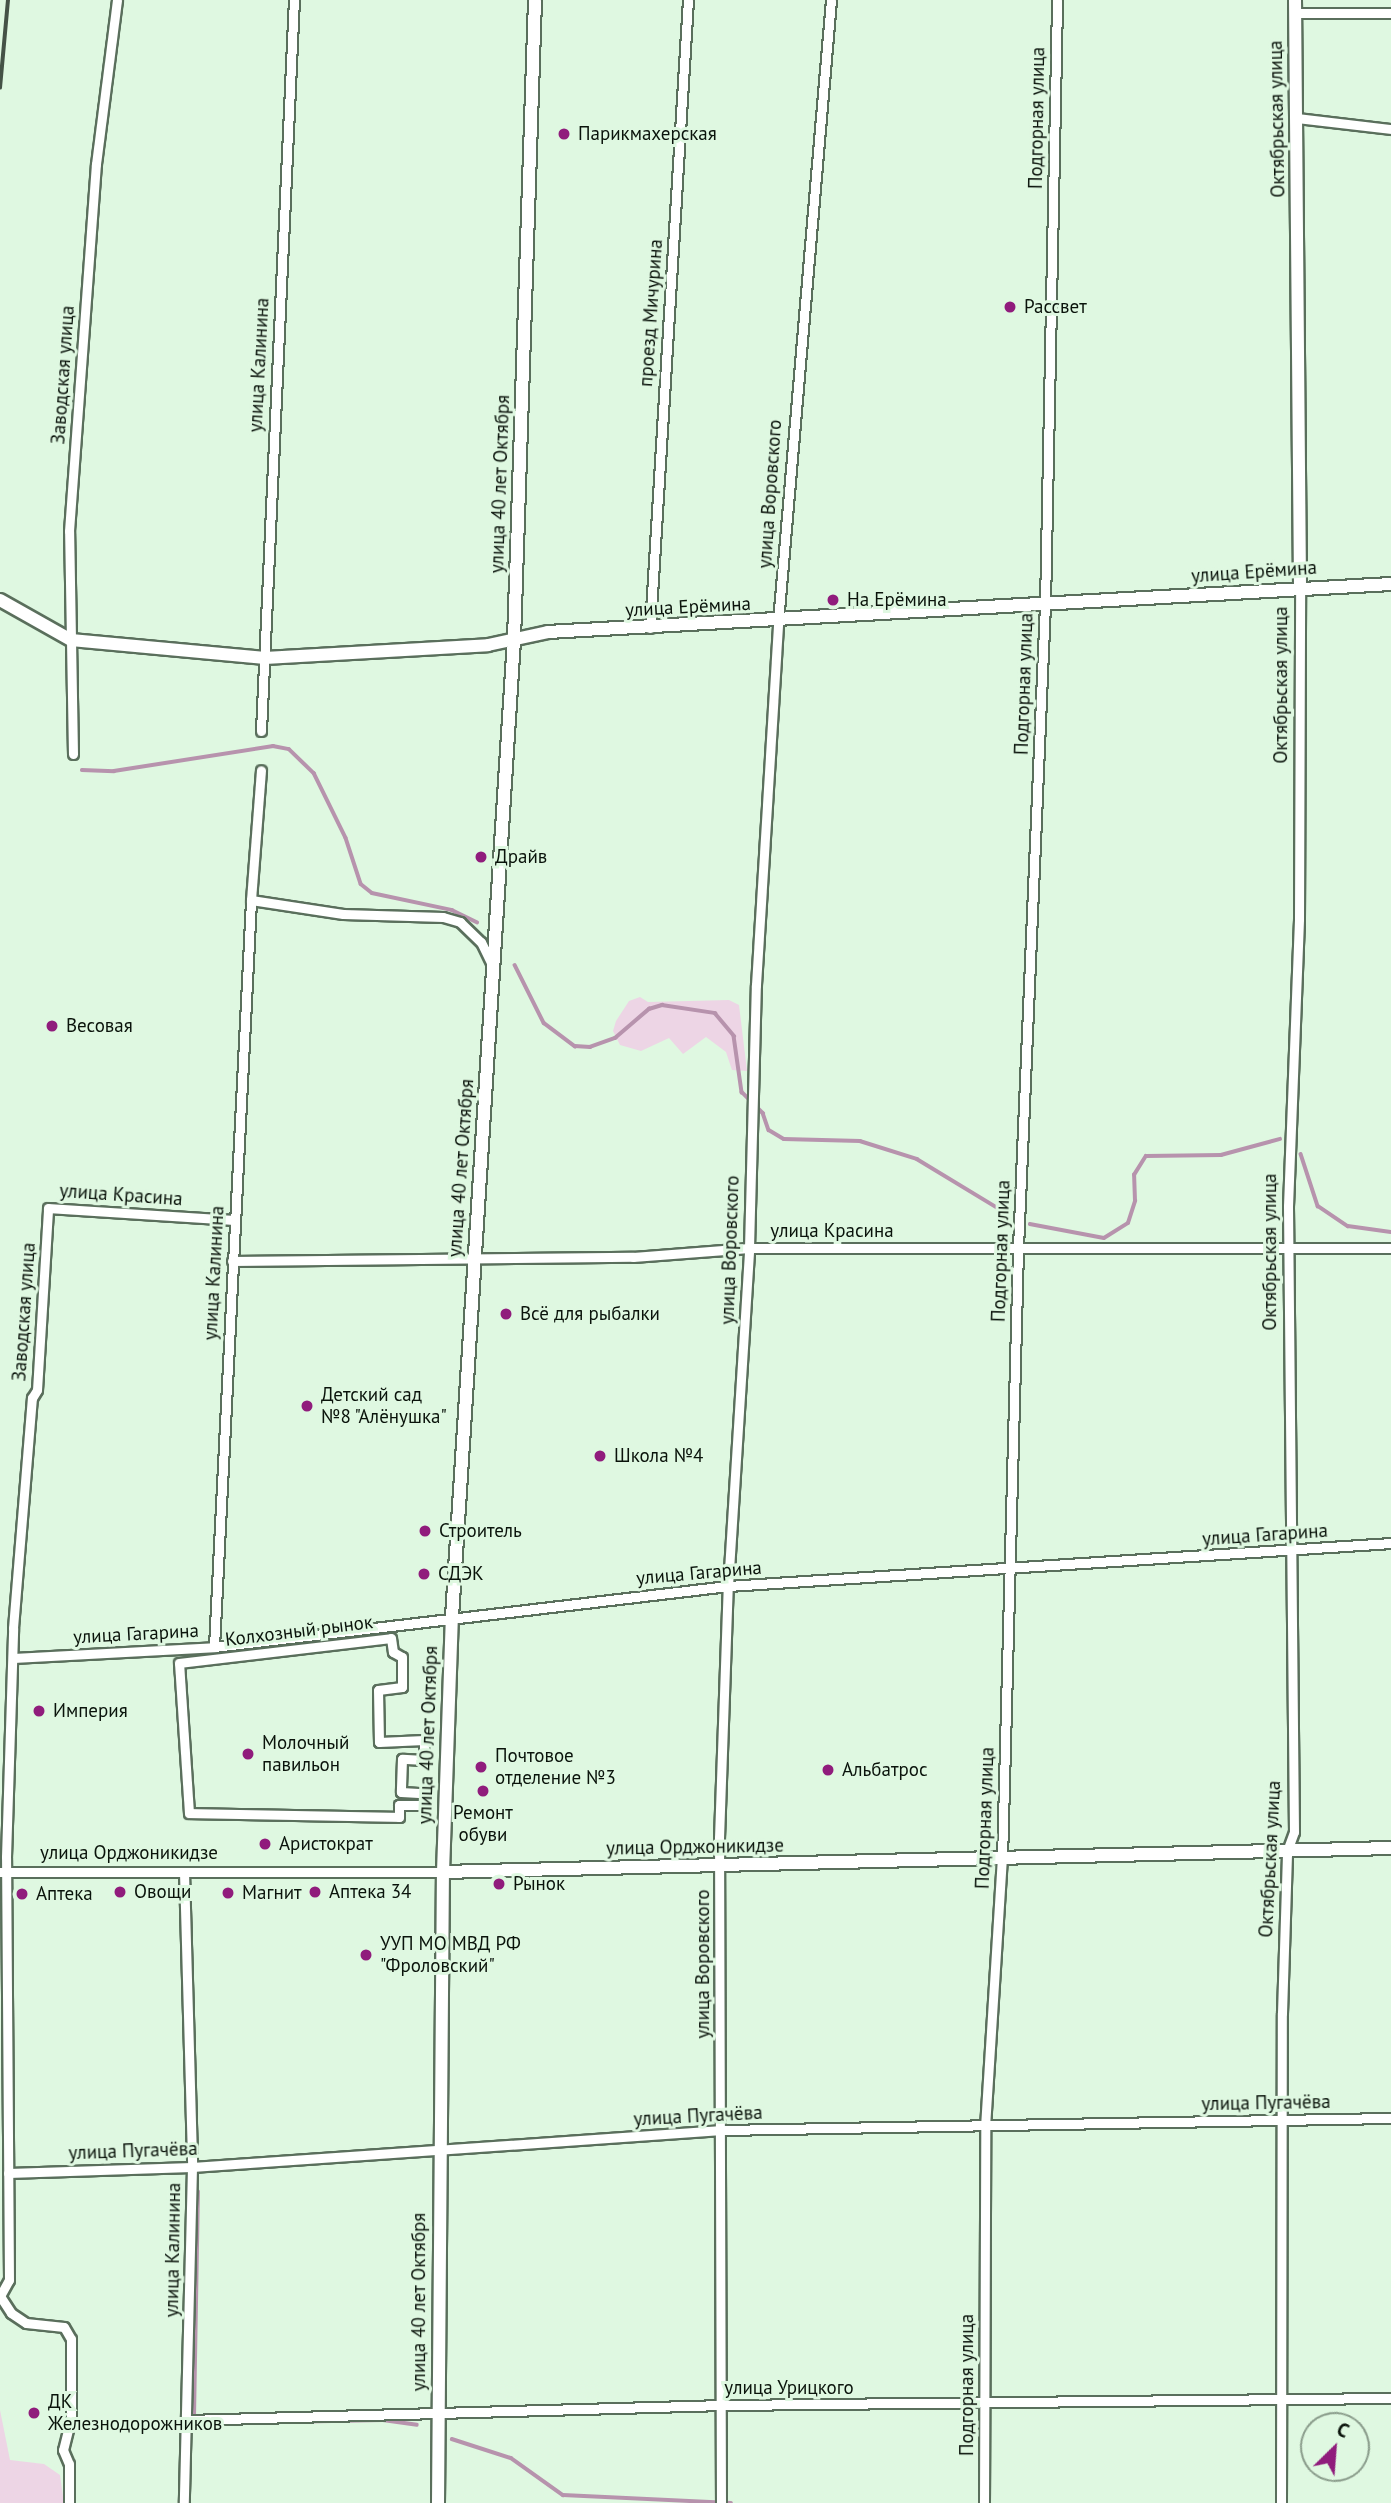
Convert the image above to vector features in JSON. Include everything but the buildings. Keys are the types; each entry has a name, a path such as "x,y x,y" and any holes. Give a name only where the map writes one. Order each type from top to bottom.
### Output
{"street":[{"name":"Заводская улица","path":"73,754 69,531 96,164 117,0"},
{"name":"улица Калинина","path":"261,731 294,0"},
{"name":"улица 40 лет Октября","path":"438,2503 443,1872 452,1617 514,640 535,0"},
{"name":"проезд Мичурина","path":"650,628 688,0"},
{"name":"улица Воровского","path":"721,2503 724,2405 720,1866 728,1586 749,1248 756,985 778,622 831,0"},
{"name":"Подгорная улица","path":"984,2503 985,2127 1002,1860 1018,1248 1045,606 1057,0"},
{"path":"1295,6 1391,13"},
{"name":"Октябрьская улица","path":"1282,2503 1282,2120 1287,1851 1294,1832 1288,1245 1299,919 1300,589 1295,6"},
{"path":"1297,118 1391,129"},
{"name":"улица Ерёмина","path":"0,600 71,640 265,658 475,646 548,632 778,622 1391,584"},
{"name":"улица Калинина","path":"214,1647 251,900 261,770"},
{"path":"251,900 343,914 460,922 481,942 494,969"},
{"name":"Заводская улица","path":"48,1208 13,1658 3,1872 9,2280 0,2296 11,2313 26,2323 64,2327 71,2339 71,2418 63,2450 69,2464 69,2503"},
{"name":"улица Красина","path":"48,1208 234,1220"},
{"name":"улица Красина","path":"232,1261 633,1257 749,1248 1288,1245 1391,1248"},
{"name":"улица Гагарина","path":"13,1658 214,1647 728,1586 1391,1543"},
{"name":"Колхозный рынок","path":"391,1638 393,1652 402,1657 402,1687 378,1690 379,1742 424,1740 424,1760 402,1759 401,1792 423,1793 422,1805 400,1805 399,1816 188,1813 179,1663 391,1638"},
{"name":"улица Орджоникидзе","path":"3,1872 443,1872 1002,1860 1391,1848"},
{"name":"улица Калинина","path":"184,1872 191,2167 184,2503"},
{"name":"улица Пугачёва","path":"8,2173 191,2167 439,2152 722,2130 1391,2118"},
{"name":"улица Урицкого","path":"187,2420 724,2405 984,2405 1391,2398"}],"shaded area":[{"path":"640,997 648,1002 729,1000 739,1005 747,1071 732,1070 726,1052 706,1037 683,1054 669,1038 641,1051 620,1045 613,1031 616,1021 629,1001"},
{"path":"0,2410 10,2460 44,2464 60,2475 64,2503 0,2503"}],"waterway":[{"path":"82,770 114,771 273,746 289,749 314,773 346,838 361,884 372,893 452,910 477,922"},
{"path":"515,965 544,1023 575,1046 590,1047 615,1038 649,1009 662,1005 715,1013 734,1036 742,1092 763,1113 769,1130 784,1139 860,1141 917,1159 1006,1213"},
{"path":"1030,1224 1104,1238 1128,1223 1135,1201 1134,1175 1146,1156 1221,1155 1280,1139"},
{"path":"1301,1154 1318,1206 1348,1226 1391,1232"},
{"path":"194,2417 198,2192"},
{"path":"92,2426 383,2420 417,2425"},
{"path":"452,2439 511,2458 563,2495 731,2503"}],"railway":[{"path":"0,88 8,0"}],"place":[{"name":"Парикмахерская","path":"564,134"},
{"name":"Рассвет","path":"1010,307"},
{"name":"На Ерёмина","path":"833,600"},
{"name":"Драйв","path":"481,857"},
{"name":"Весовая","path":"52,1026"},
{"name":"Всё для рыбалки","path":"506,1314"},
{"name":"Детский сад №8 \"Алёнушка\"","path":"307,1406"},
{"name":"Школа №4","path":"600,1456"},
{"name":"Строитель","path":"425,1531"},
{"name":"СДЭК","path":"424,1574"},
{"name":"Империя","path":"39,1711"},
{"name":"Молочный павильон","path":"248,1754"},
{"name":"Почтовое отделение №3","path":"481,1767"},
{"name":"Альбатрос","path":"828,1770"},
{"name":"Ремонт обуви","path":"483,1791"},
{"name":"Аристократ","path":"265,1844"},
{"name":"Рынок","path":"499,1884"},
{"name":"Овощи","path":"120,1892"},
{"name":"Аптека 34","path":"315,1892"},
{"name":"Магнит","path":"228,1893"},
{"name":"Аптека","path":"22,1894"},
{"name":"УУП МО МВД РФ \"Фроловский\"","path":"366,1955"},
{"name":"ДК Железнодорожников","path":"34,2413"}]}
